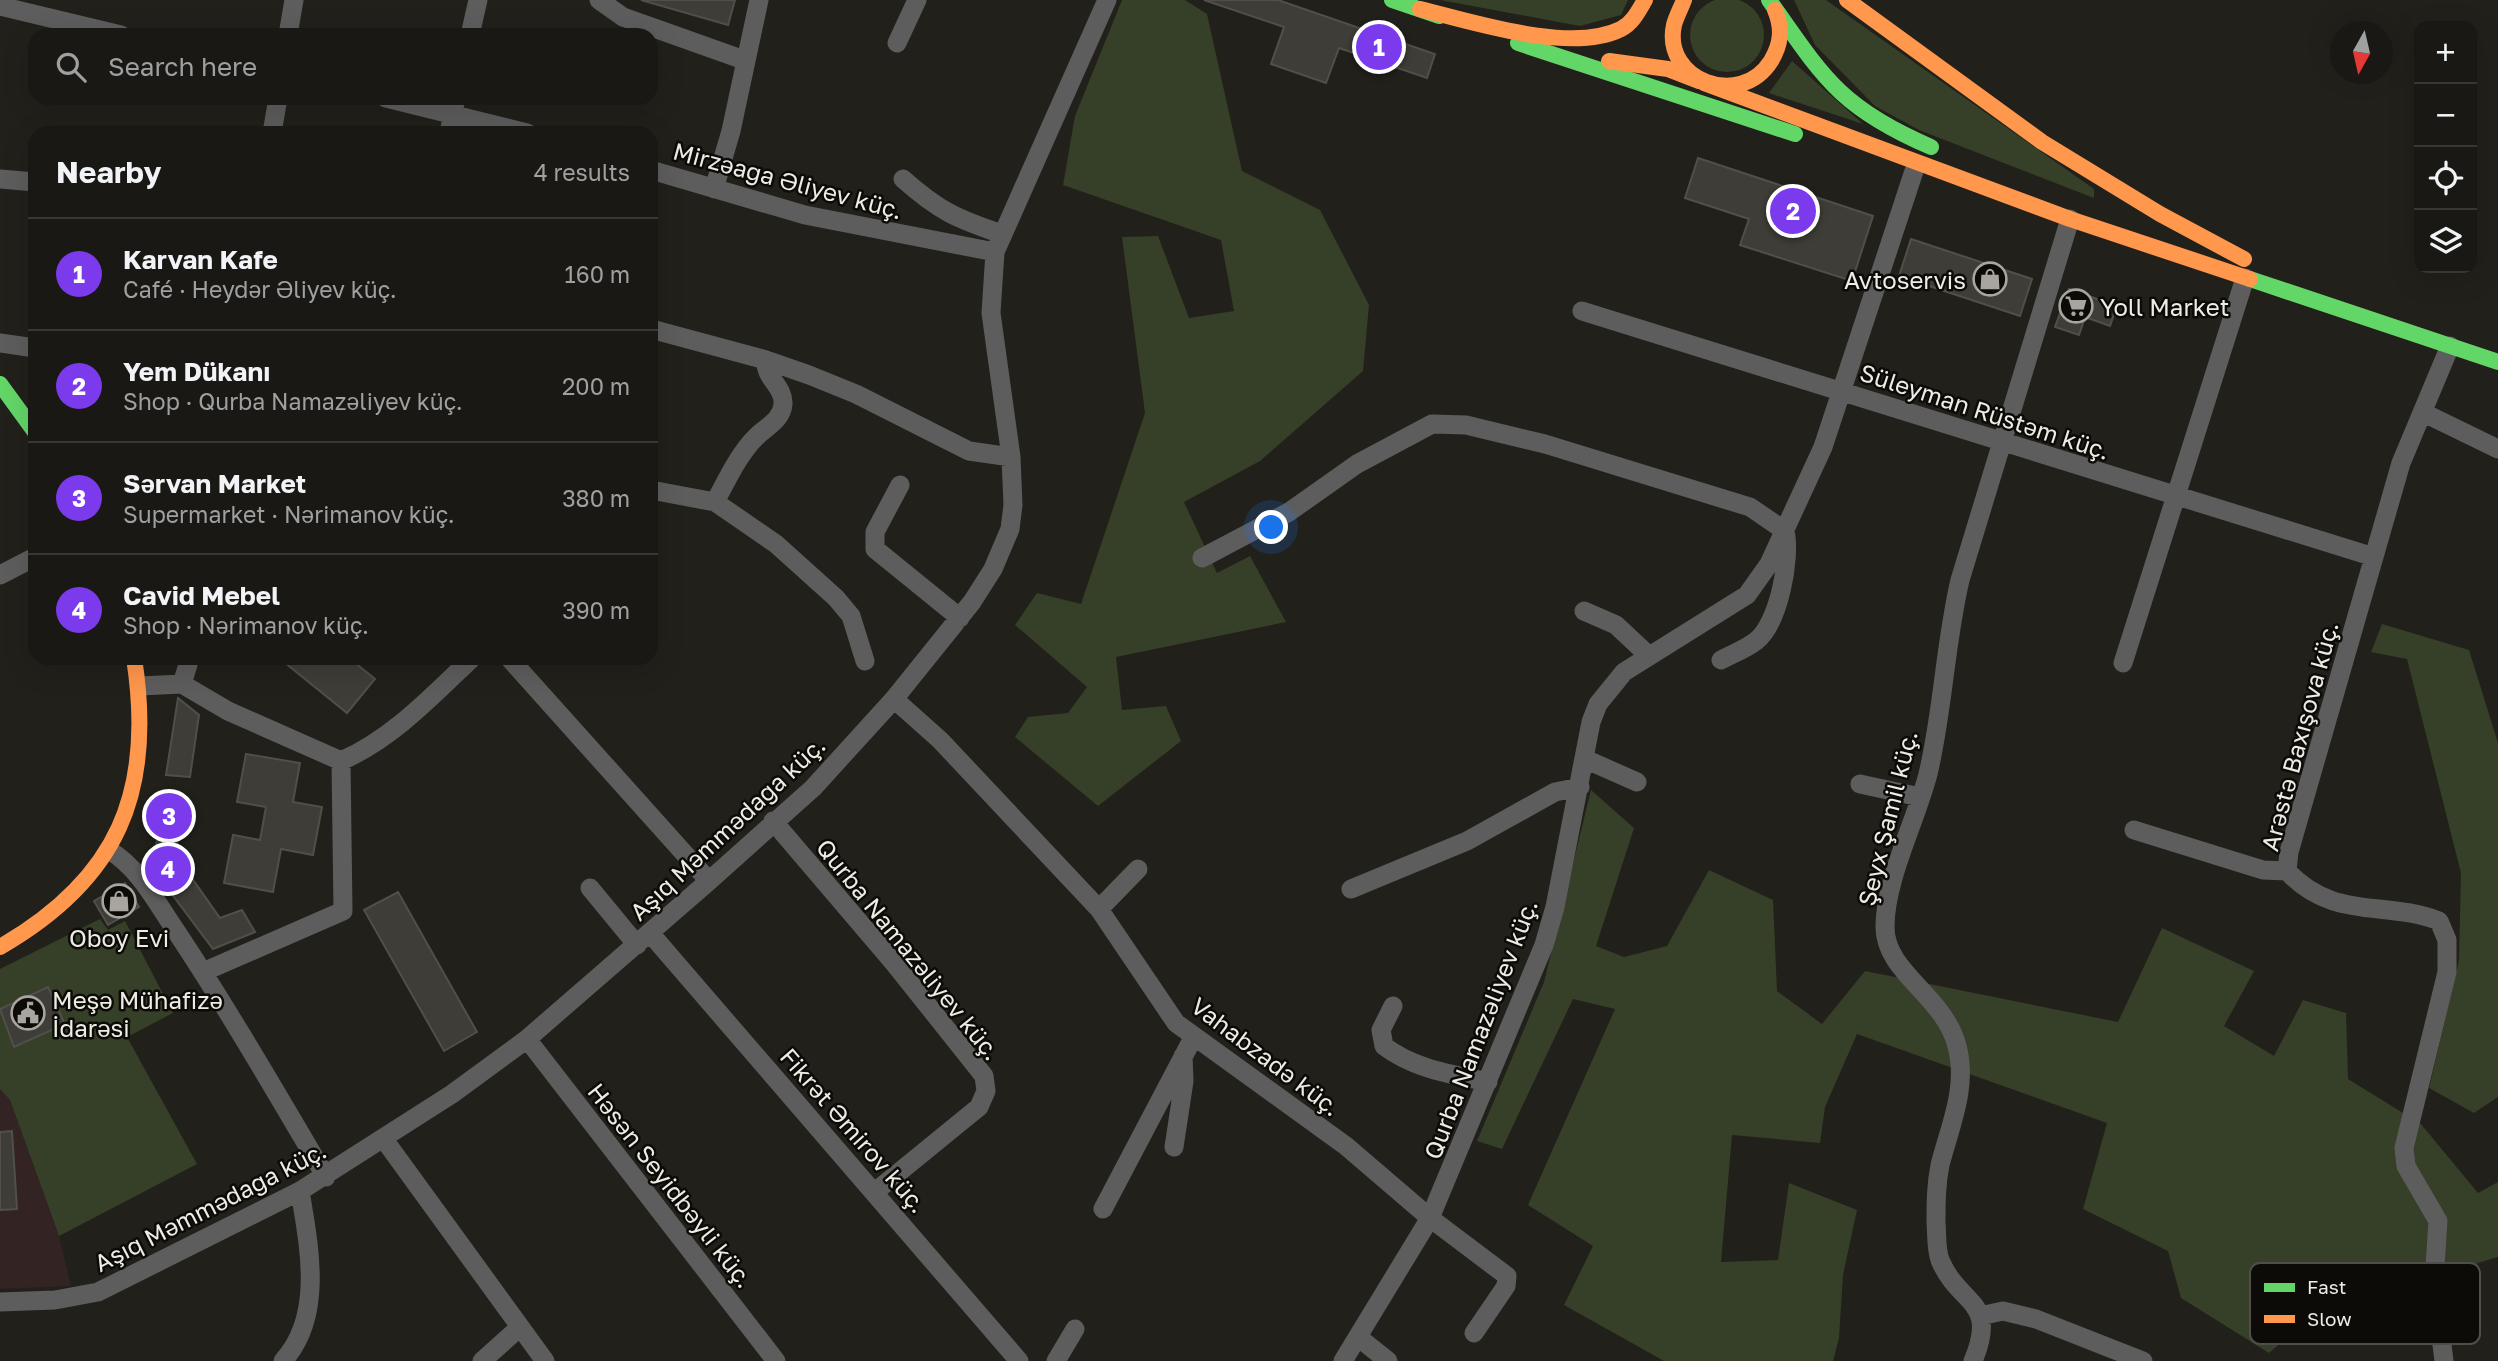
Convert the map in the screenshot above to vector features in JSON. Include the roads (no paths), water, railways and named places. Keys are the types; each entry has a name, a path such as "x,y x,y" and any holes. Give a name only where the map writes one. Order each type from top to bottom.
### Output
{"main road":[{"path":"1392,0 1914,171 2070,219 2498,362"},
{"path":"1509,29 1562,36 1605,34 1623,28 1636,17 1645,0"},
{"path":"1534,48 1578,57 1648,65 1719,88 1735,87 1751,82 1769,67 1780,46 1781,29 1769,0"},
{"path":"1769,0 1810,61 1844,99 1875,119 1951,155"},
{"path":"1847,0 2053,149 2160,214 2286,281"},
{"path":"1680,5 1674,47 1690,74 1704,83 2070,219"},
{"path":"1654,40 1664,32 1680,5"},
{"path":"1420,9 1593,46 1625,46"},
{"path":"2104,213 2286,281 2405,331"},
{"path":"0,384 28,422"},
{"path":"0,947 50,915 71,897 109,850 132,786 141,719 140,686 136,665"}],"street":[{"path":"289,28 295,0"},
{"path":"472,28 478,0"},
{"path":"599,0 623,18 652,28"},
{"path":"714,189 731,131 744,60 759,0"},
{"path":"897,43 917,0"},
{"name":"Aşıq Məmmədağa küç.","path":"0,1302 55,1300 98,1292 300,1192 452,1094 527,1039 813,789 894,699 960,618 1005,544 1013,505 1011,457 990,313 998,243 1107,0"},
{"path":"0,6 92,28"},
{"path":"658,30 744,60"},
{"path":"273,126 277,105"},
{"path":"414,105 498,126"},
{"name":"Qurba Namazəliyev küç.","path":"1343,1361 1430,1218 1544,945 1555,907 1598,704 1624,673 1648,655 1747,595 1769,564 1823,447 1914,171"},
{"name":"Mirzəağa Əliyev küç.","path":"658,172 859,228 998,243"},
{"path":"0,179 28,181"},
{"path":"903,179 934,207 998,243"},
{"name":"Şeyx Şamil küç.","path":"1980,1316 1947,1272 1939,1258 1937,1244 1936,1191 1960,1087 1961,1064 1957,1044 1938,1005 1895,961 1888,950 1885,928 1899,865 1932,749 1949,628 1960,580 2070,219"},
{"path":"2123,663 2245,278"},
{"name":"Süleyman Rüstəm küç.","path":"1582,311 2374,557"},
{"path":"658,331 766,360 856,394 969,451 1011,457"},
{"path":"0,343 28,347"},
{"name":"Arəstə Baxışova küç.","path":"2435,1263 2438,1222 2406,1166 2404,1148 2442,999 2447,940 2439,921 2424,915 2345,906 2298,883 2287,871 2289,852 2401,463 2450,346"},
{"path":"715,502 743,453 778,418 780,393 765,369 766,360"},
{"path":"2424,413 2498,449"},
{"path":"1202,558 1289,512 1357,464 1432,424 1466,425 1545,444 1750,507 1784,531 1787,561 1766,629 1757,641 1721,660"},
{"path":"901,485 875,532 875,549 960,618"},
{"path":"658,491 715,502 748,522 836,598 851,616 865,661"},
{"path":"0,575 28,561"},
{"path":"1584,611 1616,625 1648,655"},
{"path":"182,684 188,665"},
{"path":"140,686 182,684 228,711 341,761 361,752 396,727 464,665"},
{"path":"515,665 709,881"},
{"name":"Vahabzadə küç.","path":"894,699 940,740 1099,909 1188,1046 1324,1130 1430,1218 1507,1276 1506,1286 1474,1333"},
{"path":"1585,759 1637,782"},
{"path":"203,971 343,911 341,761"},
{"path":"1860,784 1920,797"},
{"path":"1351,889 1467,841 1555,792 1580,787"},
{"name":"Qurba Namazəliyev küç.","path":"774,821 894,963 984,1076 986,1091 979,1107 876,1191"},
{"path":"2134,830 2263,870 2287,871"},
{"path":"109,850 138,874 203,971 326,1177"},
{"path":"1099,909 1138,869"},
{"name":"Fikrət Əmirov küç.","path":"590,888 644,939 876,1191 1019,1361"},
{"path":"1393,1006 1381,1030 1384,1046 1412,1063 1488,1082"},
{"name":"Həsən Seyidbəyli küç.","path":"527,1039 776,1361"},
{"path":"1174,1147 1188,1046"},
{"path":"1103,1209 1188,1046"},
{"path":"383,1138 545,1361"},
{"path":"283,1361 303,1332 310,1285 300,1192"},
{"path":"1973,1361 1983,1334 1980,1316 2003,1311 2014,1312 2133,1359"},
{"path":"482,1361 520,1327"},
{"path":"1056,1361 1075,1329"},
{"path":"1358,1337 1388,1361"}],"place":[{"name":"Karvan Kafe","path":"1379,47"},
{"name":"Yem Dükanı","path":"1793,211"},
{"name":"Avtoservis","path":"1990,279"},
{"name":"Yoll Market","path":"2076,306"},
{"name":"Sərvan Market","path":"169,816"},
{"name":"Cavid Mebel","path":"168,869"},
{"name":"Oboy Evi","path":"119,901"},
{"name":"Meşə Mühafizə İdarəsi","path":"28,1013"}]}
